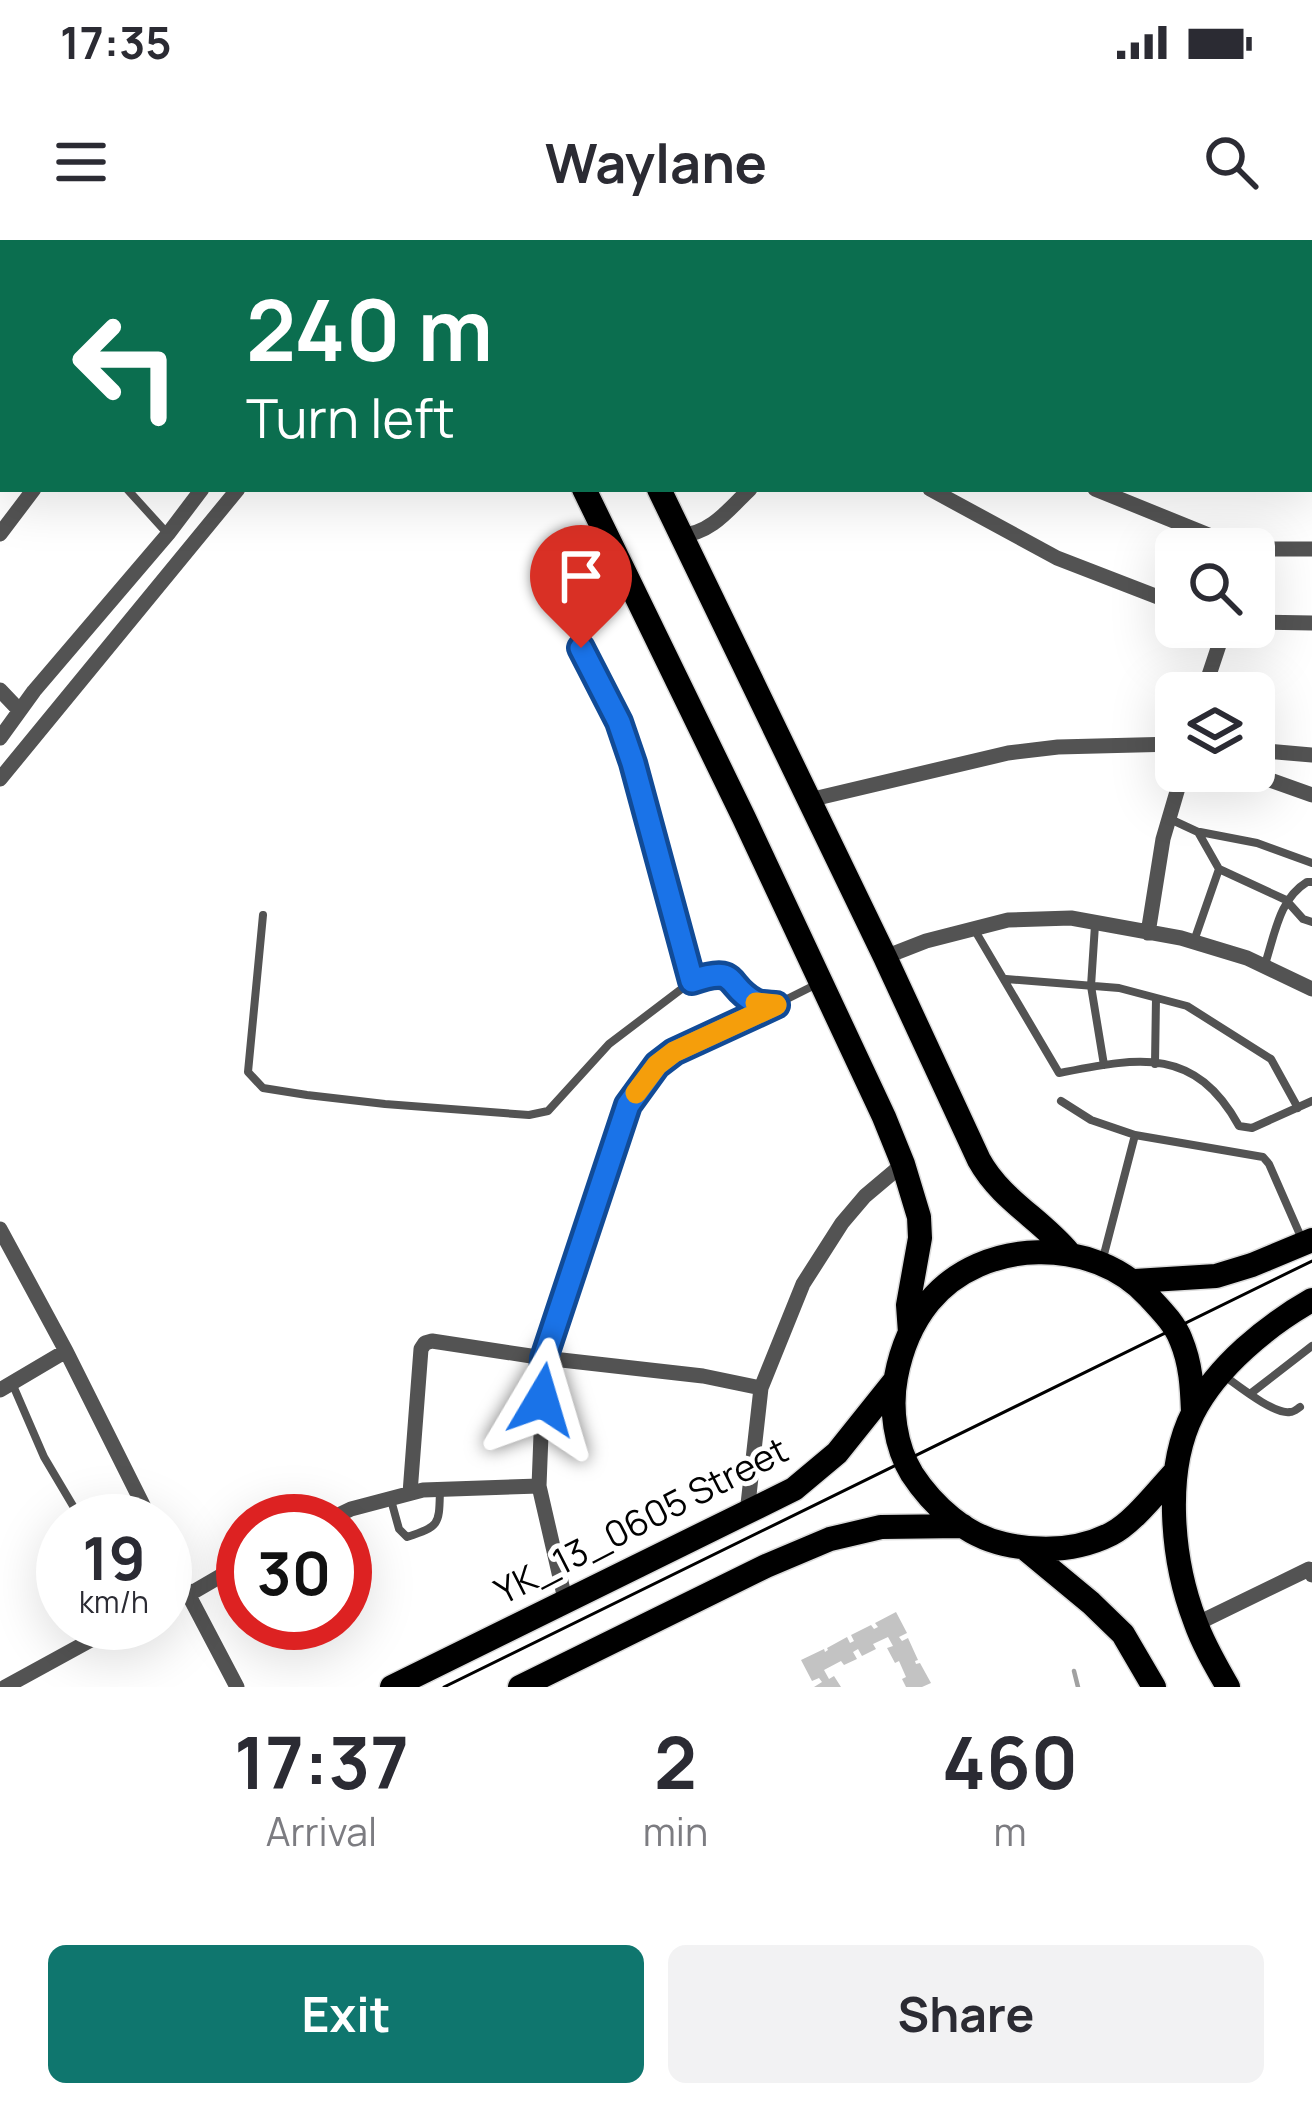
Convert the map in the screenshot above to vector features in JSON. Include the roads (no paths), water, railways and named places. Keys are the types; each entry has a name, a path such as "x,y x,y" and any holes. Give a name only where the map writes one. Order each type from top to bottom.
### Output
{"main road":[{"path":"585,492 735,800 903,1164 919,1217 920,1238 908,1305 910,1333"},
{"path":"660,492 989,1178 1069,1253"},
{"path":"1135,1281 1216,1276 1308,1242"},
{"path":"1176,1471 1114,1533 1072,1548 1027,1550 993,1542 933,1502 905,1461 892,1403 910,1333 930,1301 958,1276 1028,1252 1069,1253 1102,1262 1135,1281 1176,1329 1192,1374 1193,1412 1176,1471 1176,1547 1196,1624 1228,1687"},
{"path":"1193,1412 1221,1374 1268,1326 1310,1305"},
{"name":"YK_13_0605 Street","path":"392,1687 794,1489 837,1453 895,1382"},
{"path":"520,1687 830,1539 881,1527 963,1526"},
{"path":"1027,1550 1123,1634 1154,1687"}],"street":[{"path":"0,534 32,492"},
{"path":"0,737 200,492"},
{"path":"0,779 230,492"},
{"path":"681,535 709,527 747,492"},
{"path":"936,492 1057,558 1155,596"},
{"path":"1102,492 1191,528"},
{"path":"1275,549 1312,548"},
{"path":"1275,622 1312,623"},
{"path":"0,690 19,710"},
{"path":"809,800 1008,753 1155,745"},
{"path":"1275,752 1312,754"},
{"path":"1275,782 1312,795"},
{"path":"1148,933 1163,838 1177,792"},
{"path":"885,957 973,928 1033,917 1071,918 1193,942 1247,958 1312,989"},
{"path":"747,1513 761,1388 803,1284 842,1222 903,1164"},
{"path":"0,1229 138,1494"},
{"path":"410,1493 425,1342 703,1376 761,1388"},
{"path":"6,1387 66,1351"},
{"path":"544,1358 538,1486 565,1599"},
{"path":"372,1503 440,1489 538,1486"},
{"path":"1196,1624 1311,1571"},
{"path":"192,1603 237,1687"},
{"path":"5,1687 73,1650"}],"lane":[{"path":"130,492 168,534"},
{"path":"542,574 619,722 692,981"},
{"path":"1169,818 1198,832 1257,843 1312,863"},
{"path":"1198,832 1219,869 1286,900 1312,922"},
{"path":"1193,942 1219,869"},
{"path":"1264,966 1286,900 1295,889 1312,882"},
{"path":"263,915 247,1060 248,1072 263,1088 530,1115 548,1111 609,1045 692,981 714,974 728,977 757,1003 776,1005"},
{"path":"1095,923 1091,986 1104,1064"},
{"path":"973,928 1059,1073 1138,1061 1183,1068 1203,1079 1239,1126 1252,1128 1312,1101"},
{"path":"1005,979 1119,988 1187,1006 1271,1060 1298,1108"},
{"path":"544,1358 628,1105 657,1065 674,1052 820,982"},
{"path":"1155,1064 1156,998"},
{"path":"1061,1101 1091,1120 1135,1135 1263,1157 1308,1242"},
{"path":"1102,1262 1135,1135"},
{"path":"1250,1394 1312,1346"},
{"path":"1221,1374 1282,1411 1300,1407"},
{"path":"6,1387 66,1494"},
{"path":"390,1498 407,1537 433,1528 439,1520 440,1489"}],"waterway":[{"path":"1074,1671 1078,1687"}],"tram line":[{"path":"444,1687 1312,1261"}]}
